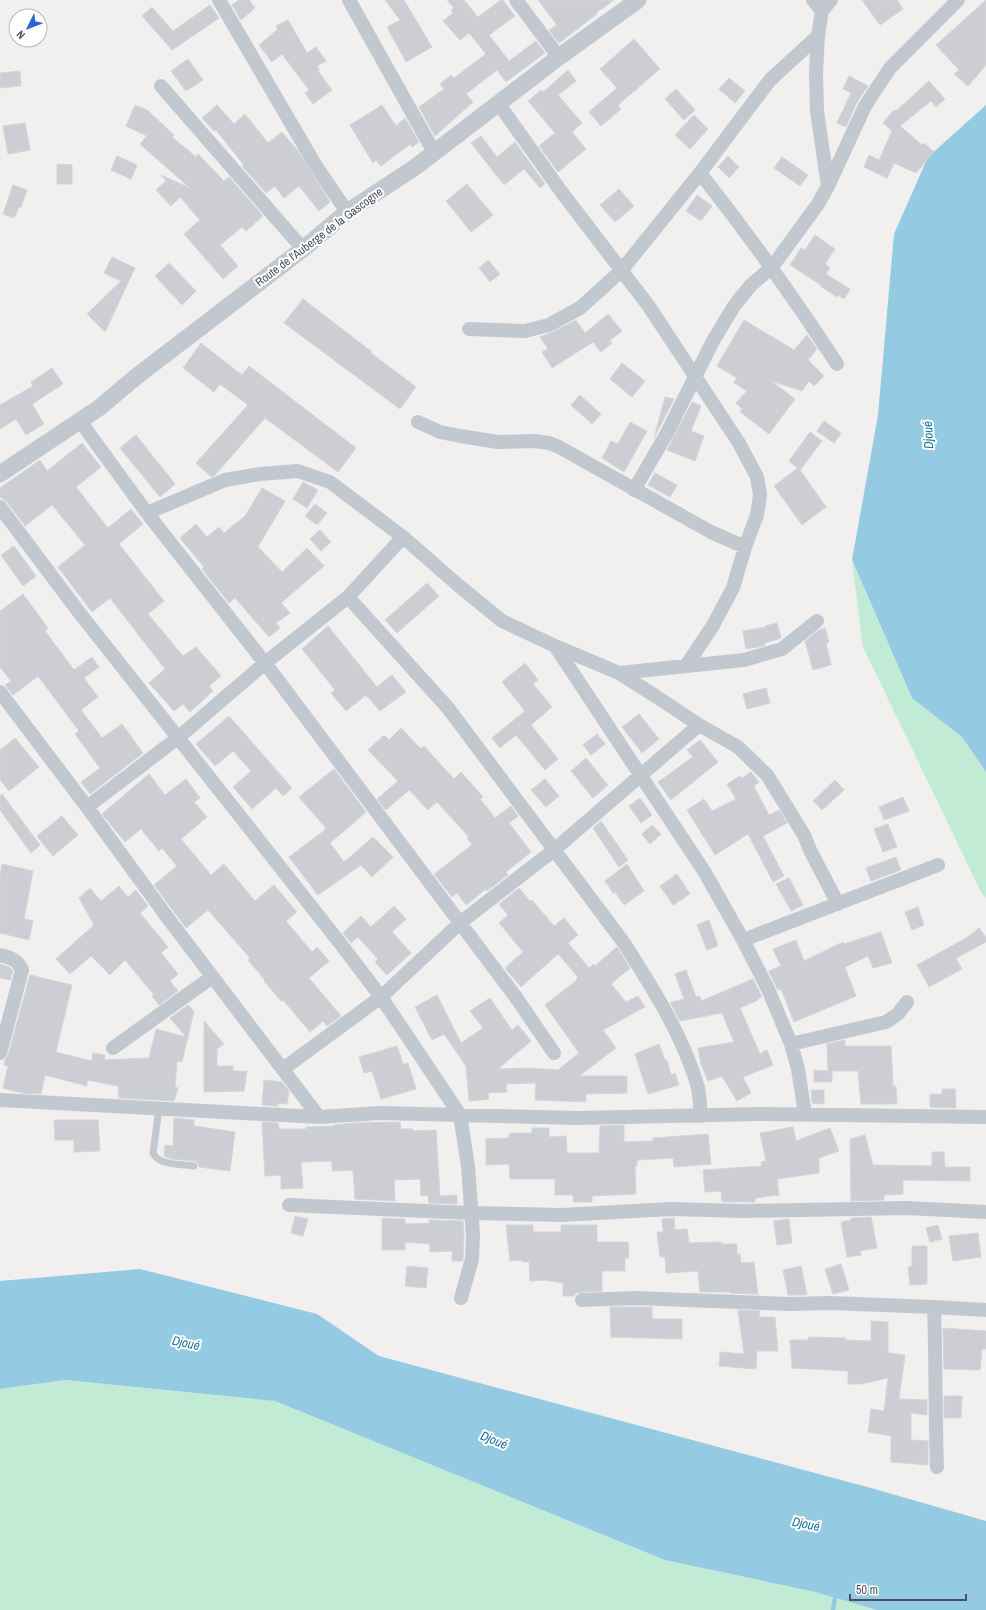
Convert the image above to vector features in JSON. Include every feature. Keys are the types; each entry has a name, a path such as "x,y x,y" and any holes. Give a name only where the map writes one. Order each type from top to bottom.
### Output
{"street":[{"path":"219,0 316,166 348,212"},
{"path":"349,0 434,152"},
{"path":"516,0 559,57"},
{"name":"Route de l'Auberge de la Gascogne","path":"2,470 98,408 148,367 303,249 348,212 414,168 559,57 638,0"},
{"path":"812,0 822,11"},
{"path":"828,186 817,110 816,72 818,36 822,11 831,0"},
{"path":"634,490 667,433 713,341 734,306 751,285 772,267 818,204 828,186 864,106 890,68 958,0"},
{"path":"469,329 525,331 549,325 580,308 621,271 700,173 770,80 818,36"},
{"path":"161,86 303,249"},
{"path":"498,103 621,271 648,305 739,443 757,477 760,495 757,515 745,547 733,588 712,627 686,666"},
{"path":"700,173 772,267 838,364"},
{"path":"80,421 147,513 266,663 515,996 554,1053"},
{"path":"418,422 440,432 460,436 498,442 534,441 549,443 559,447 711,532 745,547"},
{"path":"147,513 225,480 260,474 298,471 330,482 403,536 458,585 502,621 555,646 619,673 699,725 738,747 767,775 804,835 810,850 838,904"},
{"path":"0,507 78,611 179,737 381,997 460,1115 468,1166 472,1259 461,1298"},
{"path":"87,807 179,737 266,663 348,597 403,536"},
{"path":"348,597 448,708 624,943 647,980 680,1041 691,1066 698,1090 701,1116"},
{"path":"619,673 744,660 782,648 817,621"},
{"path":"555,646 704,871 743,940 768,989 791,1044 798,1068 804,1114"},
{"path":"0,692 318,1117"},
{"path":"283,1069 381,997 460,923 554,850 699,725"},
{"path":"743,940 938,865"},
{"path":"0,955 15,960 19,963 22,970 0,1053"},
{"path":"113,1048 212,977"},
{"path":"791,1044 886,1022 898,1014 907,1002"},
{"path":"0,1100 318,1117 380,1113 577,1118 804,1114 986,1117"},
{"path":"288,1205 471,1213 560,1215 671,1209 742,1210 907,1208 986,1212"},
{"path":"582,1300 635,1298 791,1304 830,1303 986,1310"},
{"path":"934,1307 937,1467"}],"lane":[{"path":"158,1109 153,1153 155,1157 161,1162 194,1166"}],"green space":[{"path":"852,561 912,698 962,737 986,772 986,898 981,892 863,647"},
{"path":"65,1380 275,1401 665,1560 815,1592 877,1610 0,1610 0,1389"}],"water":[{"name":"Djoué","path":"986,105 986,772 962,737 912,698 852,560 878,415 894,234 928,157"},
{"name":"Djoué","path":"140,1269 317,1314 379,1356 871,1488 986,1521 986,1610 877,1610 815,1592 665,1560 275,1401 65,1380 0,1389 0,1281"}],"building":[{"path":"239,0 249,0 255,8 241,20 232,5"},
{"path":"385,0 404,0 432,47 406,62 387,27 400,20"},
{"path":"447,0 464,0 478,17 503,0 515,16 489,35 509,61 536,41 545,53 506,82 497,70 466,94 473,102 435,136 419,107 444,89 440,84 451,75 454,78 486,54 469,33 460,40 443,21 453,13 451,10 454,8"},
{"path":"538,0 614,0 559,43 549,30 557,25"},
{"path":"862,0 897,0 903,9 880,25"},
{"path":"986,0 986,65 968,86 954,74 959,70 936,45"},
{"path":"210,5 219,18 172,50 142,16 152,7 173,31"},
{"path":"288,20 307,53 316,47 326,61 317,66 319,69 318,71 332,90 313,104 305,93 309,90 282,54 272,62 259,45 278,29 276,26"},
{"path":"634,39 660,69 618,105 621,109 601,126 589,112 617,88 600,69"},
{"path":"188,59 203,80 186,91 171,71"},
{"path":"568,70 576,81 558,95 582,123 572,132 586,149 558,172 539,146 555,133 528,101 541,90 543,92"},
{"path":"20,71 21,86 0,88 0,73"},
{"path":"849,76 868,86 857,102 846,127 837,123 851,93 843,89"},
{"path":"729,78 745,91 735,103 719,89"},
{"path":"929,81 945,99 936,107 931,101 900,126 922,145 924,143 934,152 916,173 894,163 887,178 864,167 869,155 879,160 892,131 883,123 894,110 896,111 905,103 908,104 906,102"},
{"path":"676,89 695,110 684,120 665,99"},
{"path":"135,105 147,110 174,135 172,137 196,157 198,154 224,181 229,177 263,216 246,231 242,227 220,245 238,266 223,279 184,234 200,220 180,197 171,206 156,190 166,181 161,175 190,188 140,144 147,136 126,126"},
{"path":"217,105 234,124 245,114 268,143 282,132 298,151 330,202 319,211 299,186 284,198 275,186 266,193 242,166 244,165 216,130 214,131 202,118"},
{"path":"382,105 396,126 405,118 419,142 412,147 410,144 381,166 376,160 373,163 350,125"},
{"path":"694,115 708,129 690,149 675,135"},
{"path":"25,123 30,150 8,154 3,126"},
{"path":"481,136 497,157 515,142 545,184 540,188 524,169 504,185 471,143"},
{"path":"117,156 137,165 131,179 111,170"},
{"path":"728,156 739,167 729,178 718,167"},
{"path":"782,157 808,175 800,186 774,168"},
{"path":"57,164 72,165 72,184 57,184"},
{"path":"467,184 493,215 471,232 446,201"},
{"path":"13,185 27,190 21,207 19,207 14,218 3,214"},
{"path":"619,189 634,206 615,222 600,205"},
{"path":"697,195 712,206 701,221 686,211"},
{"path":"815,235 835,249 825,264 830,268 826,274 850,289 844,299 838,295 837,297 790,265 801,248 805,250"},
{"path":"112,257 135,268 105,332 87,314 121,281 104,273"},
{"path":"488,260 500,274 490,282 479,268"},
{"path":"169,263 196,291 182,305 155,276"},
{"path":"303,299 416,387 400,409 284,323"},
{"path":"608,314 622,331 609,341 612,343 601,352 593,342 552,368 542,352 548,349 540,337 576,320 585,333"},
{"path":"744,320 794,350 807,335 817,349 808,360 824,376 814,386 809,381 802,391 771,381 795,399 769,434 740,412 742,409 736,403 747,391 734,383 737,378 717,366"},
{"path":"201,343 242,375 249,366 356,448 338,472 265,418 215,475 211,477 196,463 248,405 220,384 214,392 183,368"},
{"path":"622,363 645,381 632,397 610,379"},
{"path":"52,368 63,384 32,404 44,424 26,435 16,419 0,429 0,405 33,386 31,382"},
{"path":"580,395 601,414 592,424 571,405"},
{"path":"665,397 674,399 654,438"},
{"path":"692,402 701,406 691,431 704,436 695,461 667,450"},
{"path":"824,421 841,433 834,443 817,431"},
{"path":"630,422 647,431 624,472 602,458 611,441 618,444"},
{"path":"810,432 822,441 800,470 826,507 802,525 774,486 798,468 789,461"},
{"path":"136,435 175,484 160,497 120,448"},
{"path":"82,443 101,467 76,487 108,528 131,509 143,524 119,544 164,601 148,614 183,656 196,647 221,676 209,686 213,691 190,712 183,704 174,711 149,683 165,669 110,598 92,612 58,567 85,545 52,505 25,526 7,502 0,497 0,488 40,460 47,471"},
{"path":"655,473 677,485 670,497 648,485"},
{"path":"303,482 318,490 307,508 293,499"},
{"path":"262,488 285,501 258,547 282,572 307,548 324,566 281,603 290,613 276,623 280,628 269,637 235,598 229,603 202,569 204,567 180,538 196,524 207,537 219,527 224,533 245,516"},
{"path":"315,504 327,513 317,525 305,516"},
{"path":"320,530 331,542 321,551 310,539"},
{"path":"14,546 36,576 23,586 1,555"},
{"path":"427,583 439,596 397,633 385,620"},
{"path":"23,594 48,628 45,631 74,670 92,657 99,667 84,678 98,697 81,710 102,738 122,724 143,753 90,794 81,782 100,768 75,734 79,731 38,676 13,695 5,685 11,681 0,667 0,611"},
{"path":"777,623 781,638 765,643 764,646 746,649 743,631 766,627 765,626"},
{"path":"328,626 377,687 392,675 406,692 380,711 366,695 346,711 331,693 335,690 302,649"},
{"path":"825,628 829,642 826,643 831,665 813,670 805,641 819,630"},
{"path":"525,663 538,680 533,684 552,707 531,725 558,759 545,770 516,735 500,748 492,738 525,711 502,682"},
{"path":"766,688 770,703 747,709 743,694"},
{"path":"639,714 659,739 642,753 622,727"},
{"path":"229,716 292,788 283,796 276,788 252,809 233,787 251,771 233,751 215,766 196,744"},
{"path":"401,728 421,749 424,746 454,779 461,772 483,797 480,799 495,818 511,806 518,816 509,823 531,852 506,872 508,875 487,891 486,889 466,905 457,893 452,897 434,874 472,845 467,838 469,837 437,802 428,810 409,790 386,810 377,799 398,781 368,750 384,735 389,740"},
{"path":"597,734 605,744 591,755 583,745"},
{"path":"15,738 39,767 9,791 0,780 0,750"},
{"path":"700,740 718,762 671,800 658,782 693,757 687,750"},
{"path":"586,758 608,785 593,798 571,771"},
{"path":"334,769 366,812 330,843 344,862 373,837 393,857 372,877 361,865 318,895 289,857 325,830 325,827 299,797"},
{"path":"751,772 759,782 754,786 769,815 779,810 787,823 763,836 784,876 773,882 748,834 715,855 687,810 704,799 712,811 736,799 727,784 740,776 742,778"},
{"path":"149,774 165,795 186,779 200,798 194,802 207,817 181,839 211,875 224,864 255,901 274,885 297,912 286,921 312,952 317,947 329,961 309,978 341,1016 327,1026 323,1021 310,1032 283,1000 282,1002 264,981 265,980 248,960 250,958 208,910 186,928 154,885 177,866 162,848 159,851 141,829 125,842 102,814"},
{"path":"545,779 559,796 546,807 531,790"},
{"path":"835,780 844,790 822,810 813,801"},
{"path":"2,794 40,845 31,853 0,810 0,796"},
{"path":"903,797 909,811 884,820 879,807"},
{"path":"640,798 652,815 641,823 629,806"},
{"path":"62,816 78,835 53,856 37,836"},
{"path":"601,821 628,860 619,867 593,828"},
{"path":"888,824 897,847 883,852 874,829"},
{"path":"652,825 661,834 650,844 642,834"},
{"path":"896,857 901,870 871,881 866,868"},
{"path":"2,864 33,871 24,919 33,921 29,940 0,933 0,875"},
{"path":"627,864 644,891 624,905 605,881"},
{"path":"677,874 690,894 673,905 660,886"},
{"path":"789,878 803,905 791,911 776,884"},
{"path":"119,886 128,897 136,890 148,906 140,913 168,947 161,953 178,974 170,981 178,991 159,1005 152,996 154,995 125,960 110,975 91,956 70,974 56,959 94,925 79,898 90,888 101,901"},
{"path":"519,888 530,901 532,900 554,926 564,918 578,935 568,943 589,968 594,964 595,966 617,947 630,968 611,984 626,1002 638,996 645,1007 603,1030 616,1048 579,1076 627,1076 627,1093 586,1094 586,1102 535,1100 536,1083 506,1084 507,1092 488,1093 489,1099 469,1101 466,1066 444,1034 432,1040 415,1007 437,995 461,1043 483,1028 470,1011 490,998 512,1030 518,1025 531,1041 498,1069 527,1068 558,1070 579,1053 545,1005 577,980 576,979 578,977 558,954 521,987 505,968 523,952 499,923 508,915 499,904"},
{"path":"394,906 406,919 392,932 411,953 387,975 375,962 378,959 358,937 351,943 343,933 361,916 371,927"},
{"path":"918,907 924,925 912,930 905,912"},
{"path":"709,920 718,946 707,950 697,925"},
{"path":"979,928 986,937 986,942 956,958 962,969 929,987 917,965 968,937"},
{"path":"881,932 892,963 873,968 868,956 845,967 856,996 794,1022 781,989 778,990 769,972 781,966 773,949 796,940 804,961 843,942 844,944"},
{"path":"0,964 9,967 13,971 10,980 0,978"},
{"path":"686,970 696,997 700,996 701,1001 753,979 762,997 740,1008 760,1054 767,1050 773,1065 743,1077 751,1093 737,1101 722,1076 708,1081 701,1064 698,1048 734,1042 722,1013 680,1021 671,1004 671,1002 684,999 675,974"},
{"path":"30,975 72,985 56,1052 92,1061 93,1053 105,1055 104,1060 149,1058 156,1029 186,1037 170,1018 188,1005 194,1011 182,1062 177,1061 175,1087 178,1088 174,1101 119,1098 118,1086 87,1080 87,1086 45,1075 41,1094 22,1093 3,1088 8,1066 4,1065 5,1060 8,1055"},
{"path":"204,1021 224,1044 217,1049 217,1066 233,1066 233,1071 247,1071 244,1091 204,1092"},
{"path":"845,1040 845,1046 891,1046 893,1086 896,1086 897,1104 861,1104 858,1071 832,1071 832,1082 814,1082 814,1070 828,1071 827,1044"},
{"path":"659,1044 665,1060 667,1060 671,1075 675,1073 679,1085 648,1094 635,1054"},
{"path":"397,1046 403,1064 408,1063 416,1089 381,1099 372,1071 364,1073 359,1057"},
{"path":"264,1080 282,1082 289,1091 287,1104 278,1103 278,1106 262,1105"},
{"path":"942,1089 955,1089 956,1108 930,1107 930,1094 942,1094"},
{"path":"811,1090 824,1090 824,1104 812,1103"},
{"path":"174,1118 194,1120 194,1126 235,1132 230,1171 199,1167 198,1163 195,1161 172,1159 164,1156 165,1145 173,1146"},
{"path":"54,1120 98,1120 100,1151 74,1152 74,1140 55,1140"},
{"path":"262,1122 278,1123 279,1129 306,1129 306,1127 334,1126 355,1123 400,1122 401,1129 413,1129 413,1131 436,1130 440,1196 457,1195 457,1204 429,1203 428,1195 421,1196 420,1179 394,1180 395,1201 355,1199 353,1170 332,1171 332,1161 301,1162 303,1188 281,1189 281,1175 265,1176"},
{"path":"624,1125 624,1142 653,1141 653,1138 708,1134 711,1164 674,1167 673,1158 637,1160 637,1166 635,1166 636,1194 592,1196 592,1202 573,1202 573,1195 555,1195 555,1179 510,1179 509,1164 486,1165 486,1139 509,1138 509,1133 532,1133 532,1128 549,1128 549,1137 566,1136 567,1153 599,1153 600,1126"},
{"path":"793,1127 796,1141 830,1128 839,1151 819,1158 819,1173 777,1179 779,1195 755,1198 755,1202 722,1202 721,1191 705,1192 703,1170 762,1166 761,1162 766,1161 760,1133"},
{"path":"865,1135 873,1165 932,1166 932,1152 944,1152 945,1167 970,1167 970,1181 903,1180 903,1194 884,1195 884,1200 851,1201 850,1139"},
{"path":"295,1216 308,1219 303,1236 291,1233"},
{"path":"871,1217 877,1248 860,1251 861,1255 847,1257 841,1222 851,1220 851,1218"},
{"path":"382,1218 405,1219 405,1224 430,1223 429,1220 463,1221 463,1261 452,1261 452,1251 430,1252 430,1244 405,1242 405,1250 382,1250"},
{"path":"674,1218 675,1230 687,1229 689,1243 721,1242 721,1244 737,1244 737,1254 740,1254 741,1263 754,1262 758,1294 700,1292 698,1271 666,1273 665,1257 660,1257 657,1232 663,1232 662,1219"},
{"path":"789,1219 792,1243 777,1245 774,1221"},
{"path":"506,1225 533,1225 533,1232 561,1232 561,1225 597,1225 597,1242 628,1242 629,1258 625,1258 625,1271 602,1271 602,1291 582,1292 576,1293 574,1296 563,1296 563,1283 544,1280 530,1281 529,1262 522,1262 522,1260 510,1261"},
{"path":"938,1225 942,1239 930,1242 926,1228"},
{"path":"978,1233 981,1257 953,1261 949,1236"},
{"path":"912,1246 927,1246 927,1284 910,1285 908,1267 912,1266"},
{"path":"841,1264 849,1290 833,1294 825,1269"},
{"path":"407,1266 428,1268 426,1288 405,1286"},
{"path":"801,1266 807,1295 788,1295 783,1270"},
{"path":"610,1307 652,1307 652,1319 682,1319 682,1339 611,1337"},
{"path":"738,1310 760,1311 759,1317 775,1317 778,1351 757,1351 756,1369 719,1366 720,1352 744,1354"},
{"path":"871,1321 888,1322 888,1353 905,1355 899,1399 927,1400 927,1415 911,1413 911,1440 928,1441 928,1465 891,1462 891,1436 868,1432 871,1409 884,1411 888,1378 861,1384 848,1384 848,1371 792,1368 790,1340 808,1340 808,1337 846,1338 846,1340 871,1341"},
{"path":"943,1328 986,1331 986,1349 982,1349 980,1370 944,1369"},
{"path":"944,1396 962,1396 961,1418 944,1418"}],"waterway":[{"path":"833,1610 835,1598 838,1592"}]}
